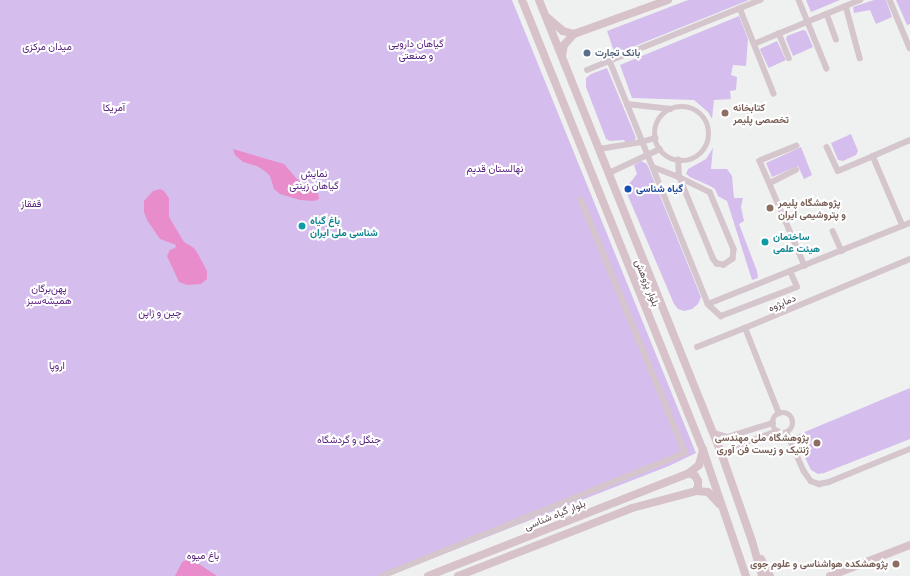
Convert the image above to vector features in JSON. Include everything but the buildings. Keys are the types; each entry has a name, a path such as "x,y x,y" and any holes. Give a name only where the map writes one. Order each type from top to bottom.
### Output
{"street":[{"name":"بلوار پژوهش","path":"522,0 703,450 746,576"},
{"name":"بلوار پژوهش","path":"539,0 724,458 761,572"},
{"path":"562,56 564,45 574,34 668,0"},
{"path":"587,70 760,0"},
{"path":"799,0 827,70"},
{"path":"754,44 860,0"},
{"path":"890,0 910,48"},
{"path":"846,6 860,58"},
{"path":"740,8 774,94"},
{"path":"827,14 836,39"},
{"path":"545,15 563,31 574,34"},
{"path":"779,34 789,58"},
{"path":"610,61 708,304 722,316 796,287 790,271"},
{"path":"627,104 671,109 680,107 697,111 707,125 709,134 707,143 696,157 687,160 678,160 670,158 660,149 655,138 658,121 671,109"},
{"path":"600,149 642,142 655,138"},
{"path":"827,147 838,171 910,140"},
{"path":"797,146 760,161 805,266"},
{"path":"609,173 660,149"},
{"path":"874,156 903,226"},
{"path":"653,167 679,177 710,192 734,249 733,259 724,265 717,264 713,259 679,177 678,160"},
{"path":"770,183 796,170"},
{"path":"382,576 685,454 581,201"},
{"path":"708,304 910,223"},
{"path":"833,231 842,251"},
{"name":"دماپژوه","path":"697,347 910,259"},
{"path":"745,328 779,414"},
{"path":"714,433 728,437 773,422 779,414"},
{"path":"779,414 790,415 793,421 793,428 787,433"},
{"path":"773,422 777,431"},
{"path":"724,458 732,448 777,431 787,433"},
{"path":"787,433 804,471 811,481 819,484 829,482 910,449"},
{"path":"696,491 698,481 695,476 689,473 699,465 703,450"},
{"name":"بلوار گیاه شناسی","path":"428,576 689,473"},
{"path":"458,576 632,508 696,491 708,492 723,509"},
{"path":"752,541 770,576"},
{"path":"830,576 910,545"},
{"path":"739,558 741,576"}],"green space":[{"name":"باغ گیاه‌ شناسی ملی ایران","path":"0,0 512,0 696,453 669,466 387,576 0,576"},
{"path":"688,0 749,0 615,54 607,31"},
{"path":"806,0 840,0 811,12"},
{"path":"874,0 886,0 892,17 876,24 870,10 854,13 853,7"},
{"path":"896,0 910,0 910,24 907,25"},
{"path":"739,16 748,39 746,66 733,65 731,75 737,77 736,90 730,91 731,99 714,100 712,119 708,112 694,100 632,98 620,65"},
{"path":"803,30 806,31 813,47 793,56 786,39 787,36"},
{"path":"777,41 786,60 769,68 760,49"},
{"path":"607,68 636,138 634,141 626,143 624,140 610,141 606,139 586,87 586,78 591,74"},
{"path":"851,134 858,151 856,155 843,161 838,160 831,143"},
{"path":"801,147 812,175 804,179 798,166 772,177 766,163"},
{"path":"713,148 711,169 727,169 732,176 734,198 743,198 741,207 744,221 739,224 757,271 758,278 752,280 727,201 718,196 715,189 686,174 688,169 706,159"},
{"path":"641,161 647,164 701,297 698,304 692,309 684,311 678,309 674,304 625,189 637,174 634,165"},
{"path":"910,388 910,439 824,473 818,474 811,470 795,436"}],"shaded area":[{"path":"233,149 284,164 297,179 312,190 312,193 318,193 319,199 314,201 300,200 280,194 274,189 270,176 266,172 257,166 243,162 235,155"},
{"path":"160,189 164,191 169,198 169,217 184,242 194,248 207,271 207,279 201,284 187,285 179,282 167,256 170,250 175,248 176,245 160,239 147,220 144,212 144,201 153,191"},
{"path":"191,558 217,576 175,576 182,562"}],"place":[{"name":"بانک تجارت","path":"587,53"},
{"name":"کتابخانه تخصصی پلیمر","path":"725,113"},
{"name":"گیاه شناسی","path":"628,189"},
{"name":"پژوهشگاه پلیمر و پتروشیمی ایران","path":"770,208"},
{"name":"باغ گیاه‌ شناسی ملی ایران","path":"302,226"},
{"name":"ساختمان هیئت علمی","path":"765,242"},
{"name":"پژوهشگاه ملی مهندسی ژنتیک و زیست فن آوری","path":"817,443"},
{"name":"پژوهشکده هواشناسی و علوم جوی","path":"896,564"}],"park label":[{"name":"میدان مرکزی","path":"47,47"},
{"name":"گیاهان دارویی و صنعتی","path":"416,48"},
{"name":"آمریکا","path":"114,108"},
{"name":"نهالستان قدیم","path":"495,169"},
{"name":"نمایش گیاهان زینتی","path":"314,178"},
{"name":"قفقاز","path":"31,204"},
{"name":"پهن‌برگان همیشه‌سبز","path":"49,294"},
{"name":"چین و ژاپن","path":"160,313"},
{"name":"اروپا","path":"57,366"},
{"name":"جنگل و گردشگاه","path":"349,440"},
{"name":"باغ میوه","path":"203,556"}]}
